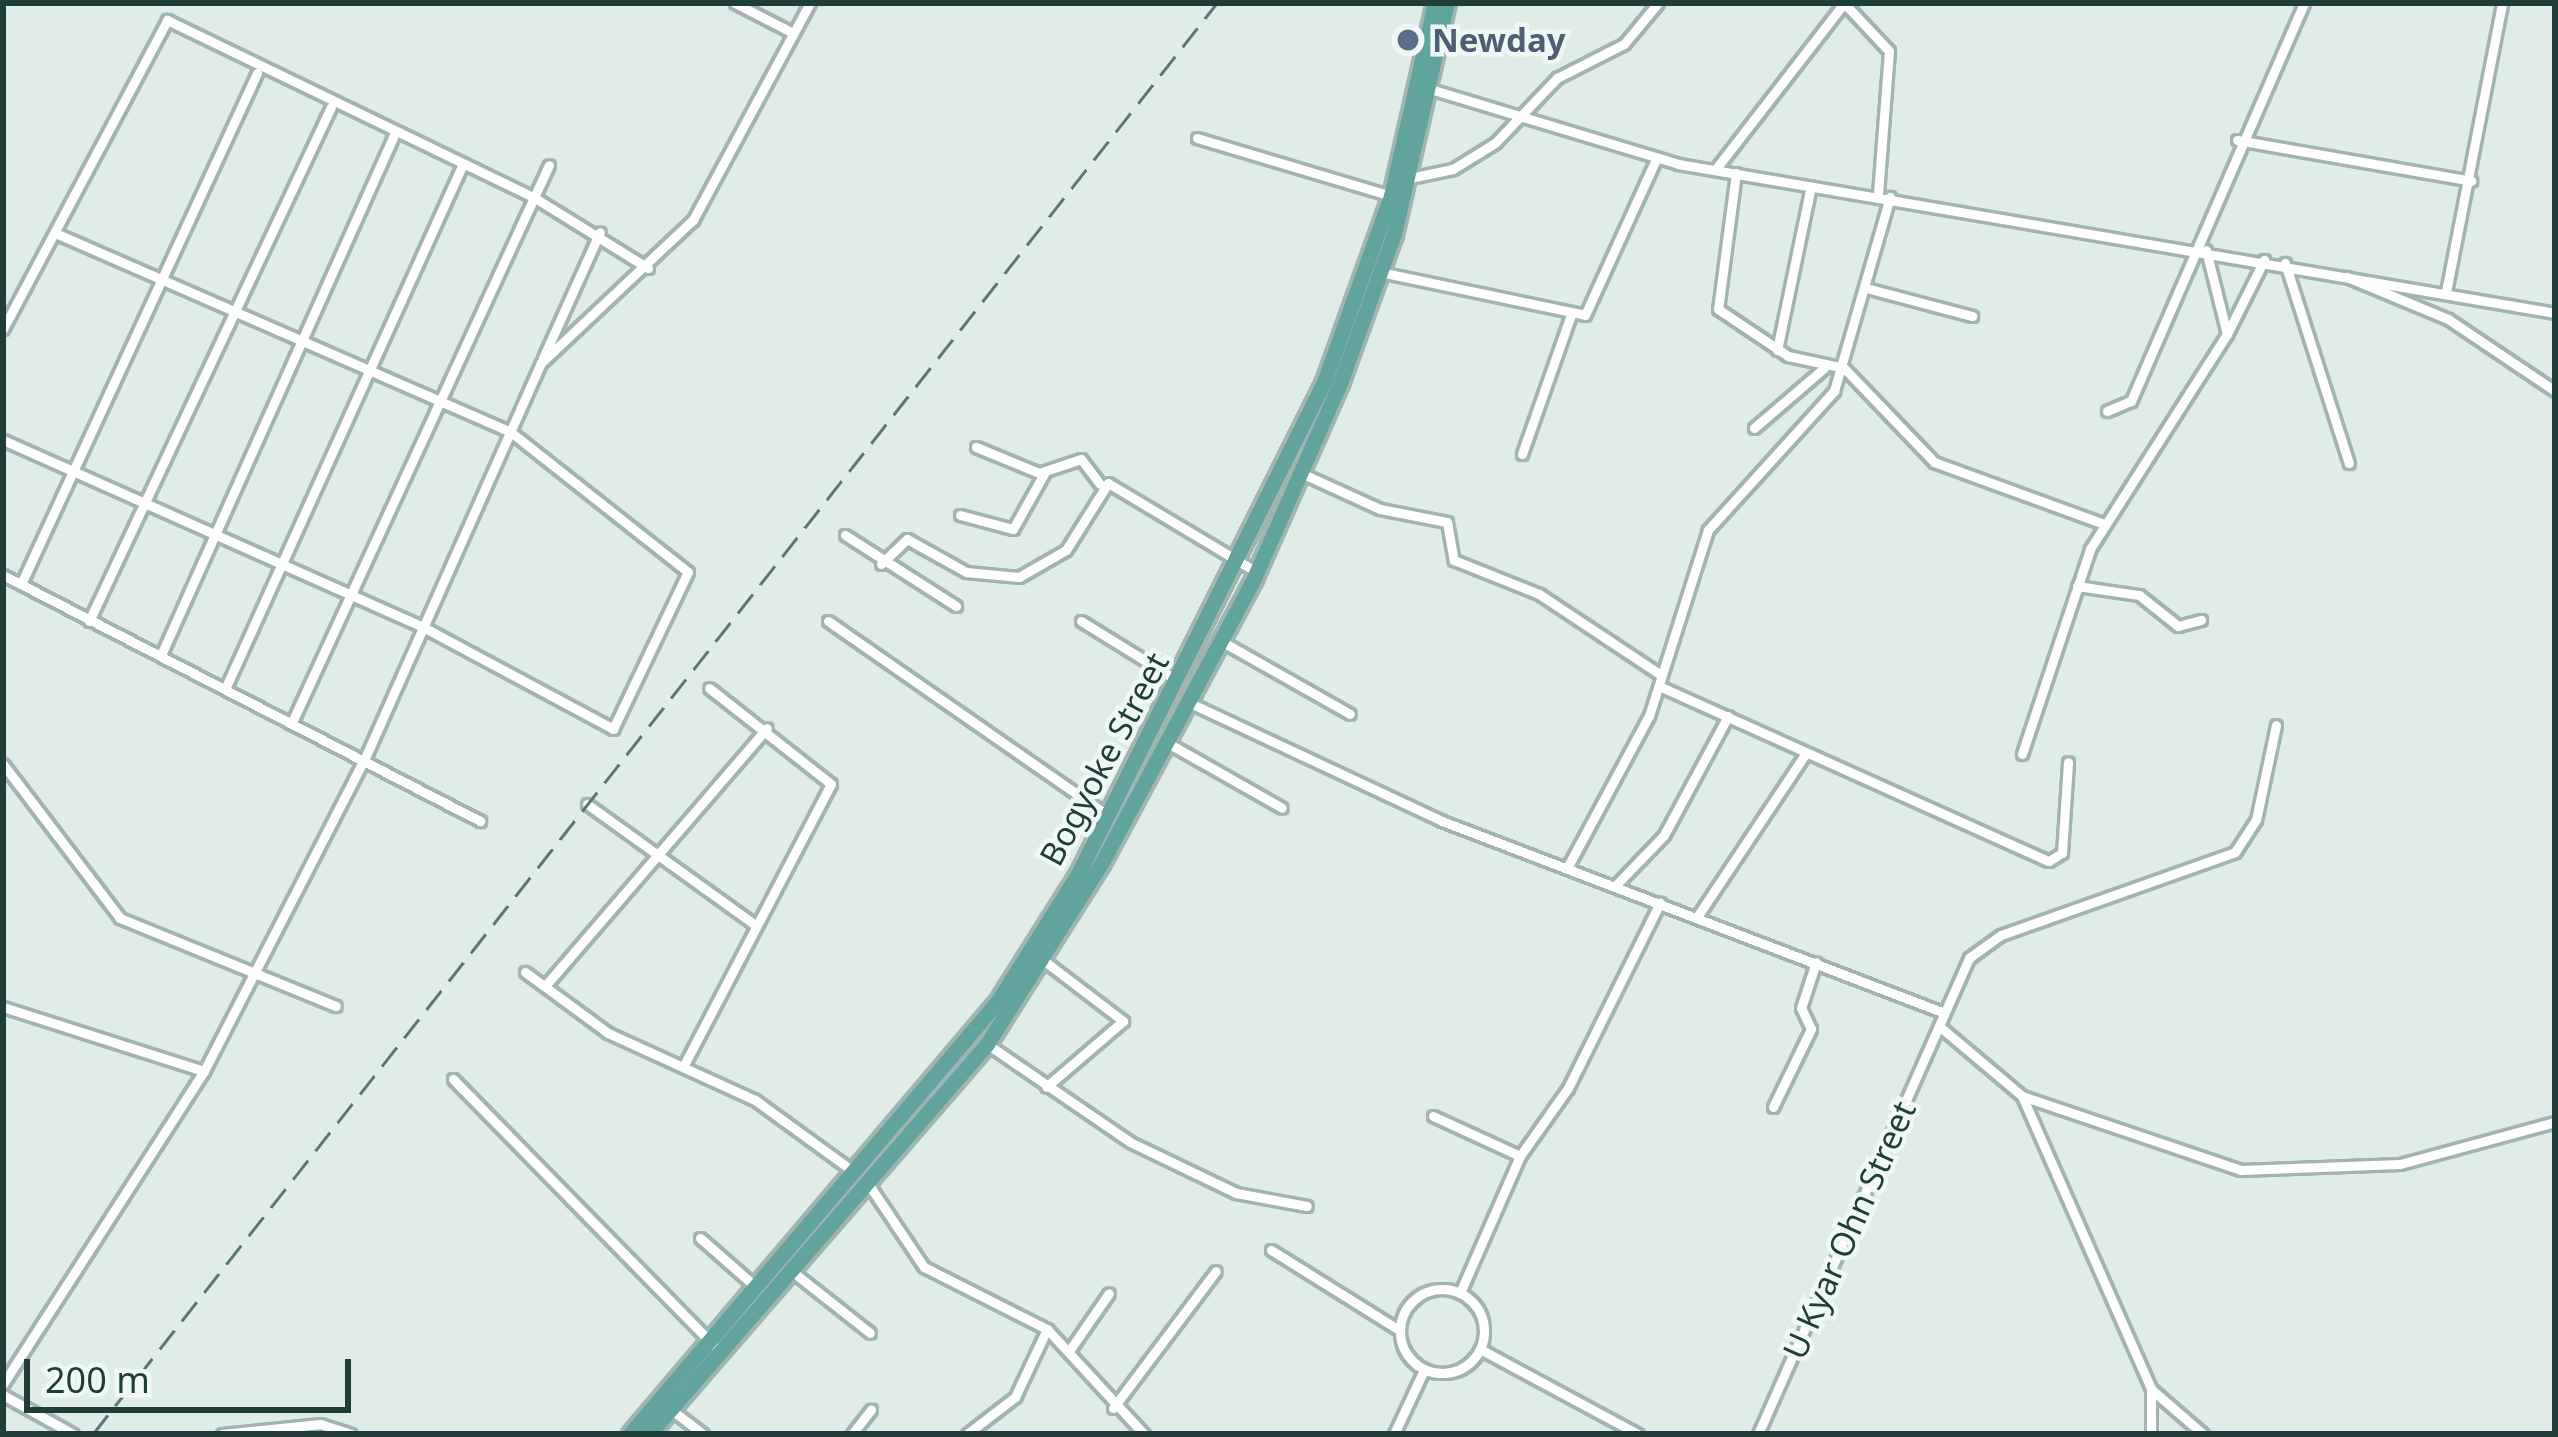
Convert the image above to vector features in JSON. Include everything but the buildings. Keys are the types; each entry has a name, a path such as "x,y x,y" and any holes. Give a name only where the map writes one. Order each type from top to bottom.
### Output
{"main road":[{"name":"Bogyoke Street","path":"1424,87 1435,3"},
{"name":"Bogyoke Street","path":"713,1347 756,1287 987,1044 1043,961 1188,702 1257,572 1301,472 1374,271 1448,3"},
{"name":"Bogyoke Street","path":"629,1434 664,1404 789,1269 998,1001 1109,816 1179,682 1240,563 1374,271"},
{"name":"Bogyoke Street","path":"649,1434 664,1404"}],"street":[{"path":"735,3 793,33"},
{"path":"541,363 649,268 693,220 810,3"},
{"path":"1197,138 1400,188 1453,169 1525,116 1564,72 1633,36 1658,3"},
{"path":"1715,170 1844,3 1889,51 1878,195"},
{"path":"2107,411 2131,401 2189,248 2304,3"},
{"path":"2446,292 2502,3"},
{"path":"3,329 166,20 257,73 535,197 600,232 649,268"},
{"path":"21,584 257,73"},
{"path":"1424,87 1656,159 2285,263 2555,314"},
{"path":"89,621 331,107"},
{"path":"161,655 394,135"},
{"path":"2237,140 2471,181"},
{"path":"1522,454 1571,315 1602,296 1656,159"},
{"path":"293,720 549,165"},
{"path":"226,688 462,166"},
{"path":"1736,173 1718,309 1777,350 1824,368 1844,368 1934,462 2104,524"},
{"path":"1777,350 1811,186"},
{"path":"1568,868 1660,681 1714,520 1820,411 1844,368 1890,197"},
{"path":"3,1384 204,1071 365,758 600,232"},
{"path":"3,440 423,628 613,729 688,572 511,432 438,406 57,234"},
{"path":"2206,250 2227,334"},
{"path":"2022,754 2078,586 2104,524 2227,334 2264,260"},
{"path":"2285,263 2349,463"},
{"path":"1374,271 1571,315"},
{"path":"2343,274 2448,319 2555,391"},
{"path":"1866,288 1972,316"},
{"path":"1754,428 1824,368"},
{"path":"976,446 1045,472"},
{"path":"960,515 1013,529 1045,472 1082,458 1100,484 1257,572"},
{"path":"1301,472 1380,509 1447,522 1454,560 1540,594 1660,681 1804,756 2049,862 2062,853 2068,763"},
{"path":"881,564 907,539 966,572 1019,577 1066,550 1100,484"},
{"path":"845,535 881,564 956,606"},
{"path":"3,575 293,720 480,821"},
{"path":"2078,586 2139,595 2178,626 2200,620"},
{"path":"829,620 1109,816"},
{"path":"1081,621 1179,682"},
{"path":"1221,641 1350,714"},
{"path":"684,1065 831,784 767,728 709,688"},
{"path":"1188,702 1568,868 1942,1012 1982,943 2235,852 2256,820 2276,724"},
{"path":"1615,886 1664,836 1728,716"},
{"path":"544,986 767,728"},
{"path":"1166,742 1282,808"},
{"path":"1697,917 1804,756"},
{"path":"3,764 100,902 251,974 336,1006"},
{"path":"586,804 653,859 754,924"},
{"path":"1460,1293 1520,1156 1568,1088 1660,903"},
{"path":"1043,961 1123,1021 1046,1087"},
{"path":"1773,1108 1811,1029 1801,1008 1816,962"},
{"path":"525,972 608,1033 755,1100 861,1178 924,1267 1047,1329 1113,1408 1144,1434"},
{"path":"3,1007 204,1071"},
{"name":"U Kyar Ohn Street","path":"1758,1434 1940,1026 1942,1012"},
{"path":"1940,1026 2022,1096 2241,1170 2400,1164 2555,1122"},
{"path":"987,1044 1104,1129 1236,1193 1307,1206"},
{"path":"454,1079 713,1347"},
{"path":"2022,1096 2151,1389 2151,1434"},
{"path":"1432,1116 1520,1156"},
{"path":"700,1238 756,1287"},
{"path":"1271,1250 1400,1330 1424,1370"},
{"path":"789,1269 870,1333"},
{"path":"1113,1408 1216,1271"},
{"path":"1400,1330 1427,1292 1460,1293 1481,1317 1480,1349 1456,1371 1424,1370"},
{"path":"1069,1351 1109,1293"},
{"path":"968,1434 1015,1397 1047,1329"},
{"path":"1480,1349 1638,1434"},
{"path":"1394,1434 1424,1370"},
{"path":"2151,1389 2203,1434"},
{"path":"3,1396 73,1434"},
{"path":"664,1404 703,1434"},
{"path":"852,1434 871,1409"},
{"path":"223,1434 320,1424 350,1434"}],"railway":[{"path":"93,1434 1217,3"}],"place":[{"name":"Newday","path":"1408,40"}]}
